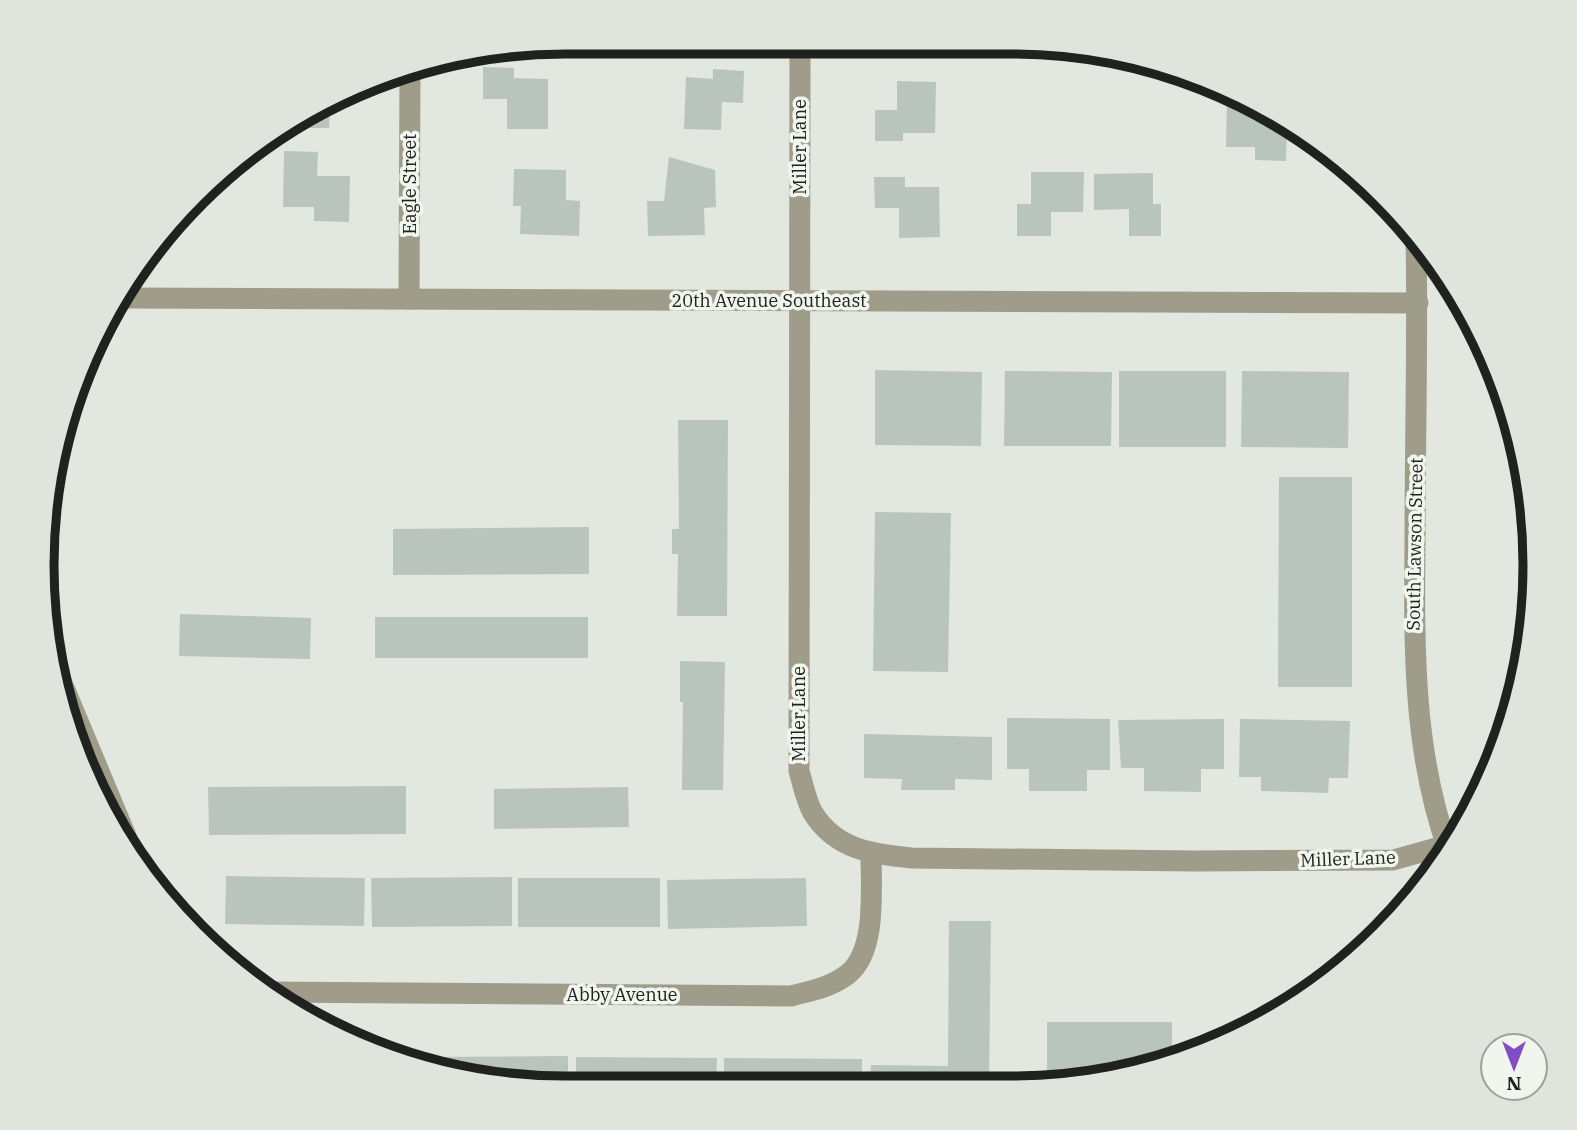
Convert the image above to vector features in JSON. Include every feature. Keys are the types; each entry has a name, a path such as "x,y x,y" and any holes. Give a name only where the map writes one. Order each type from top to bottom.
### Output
{"street":[{"name":"Miller Lane","path":"800,54 799,771 813,813 842,842 870,854 911,858 1393,860 1436,850"},
{"name":"Eagle Street","path":"409,299 410,78"},
{"name":"South Lawson Street","path":"1417,253 1415,650 1421,735 1430,791 1445,836"},
{"name":"20th Avenue Southeast","path":"130,298 1418,303"},
{"path":"80,727 108,792"},
{"name":"Abby Avenue","path":"285,992 791,996 822,988 846,976 858,964 866,945 871,900 870,854"}],"building":[{"path":"483,67 514,68 514,78 548,79 548,129 507,129 507,99 483,99"},
{"path":"713,69 744,71 743,103 722,102 721,130 684,129 686,77 713,79"},
{"path":"897,81 936,82 935,133 903,133 903,141 875,141 875,110 897,110"},
{"path":"1227,102 1263,121 1263,126 1272,126 1287,135 1286,161 1255,160 1255,147 1226,147"},
{"path":"330,112 329,128 301,128"},
{"path":"284,151 318,152 317,176 350,176 349,222 314,221 314,207 283,207"},
{"path":"669,157 715,170 716,207 704,208 705,235 648,236 647,201 664,201"},
{"path":"514,169 566,170 566,200 580,201 579,236 520,234 521,206 513,206"},
{"path":"1031,172 1084,172 1083,212 1051,212 1051,236 1017,236 1017,204 1031,204"},
{"path":"1153,173 1153,204 1161,204 1161,236 1129,236 1129,209 1094,210 1094,174"},
{"path":"874,177 905,177 905,187 939,187 940,237 899,238 899,208 875,208"},
{"path":"875,370 982,372 981,446 875,445"},
{"path":"1005,371 1112,372 1111,446 1004,446"},
{"path":"1119,371 1226,371 1226,447 1119,447"},
{"path":"1242,371 1349,372 1348,448 1241,447"},
{"path":"678,420 728,420 727,616 677,616 678,554 672,554 672,529 679,529"},
{"path":"1279,477 1352,477 1352,687 1278,687"},
{"path":"875,512 951,513 948,672 873,671"},
{"path":"589,527 589,574 393,575 393,529"},
{"path":"180,614 311,618 310,659 179,656"},
{"path":"375,617 588,617 588,658 375,658"},
{"path":"680,661 725,662 723,790 682,790 683,702 680,702"},
{"path":"1007,718 1110,719 1110,770 1087,770 1087,791 1029,791 1029,769 1007,769"},
{"path":"1224,719 1224,769 1201,769 1201,792 1144,791 1144,768 1121,768 1118,720"},
{"path":"1240,719 1350,721 1348,778 1329,778 1328,793 1261,791 1261,777 1239,777"},
{"path":"864,734 992,737 992,780 955,779 955,790 901,790 902,779 864,778"},
{"path":"406,786 406,834 209,835 208,787"},
{"path":"628,787 629,827 494,829 494,789"},
{"path":"226,876 365,878 364,926 225,924"},
{"path":"512,877 512,926 372,927 371,878"},
{"path":"518,878 660,878 660,927 518,927"},
{"path":"806,878 807,926 668,929 667,880"},
{"path":"949,921 991,921 989,1076 870,1076 871,1065 948,1066"},
{"path":"1047,1022 1172,1022 1172,1050 1112,1066 1047,1075"},
{"path":"568,1056 568,1076 498,1071 429,1057"},
{"path":"576,1057 717,1058 716,1076 576,1076"},
{"path":"724,1058 862,1059 862,1076 724,1076"}]}
